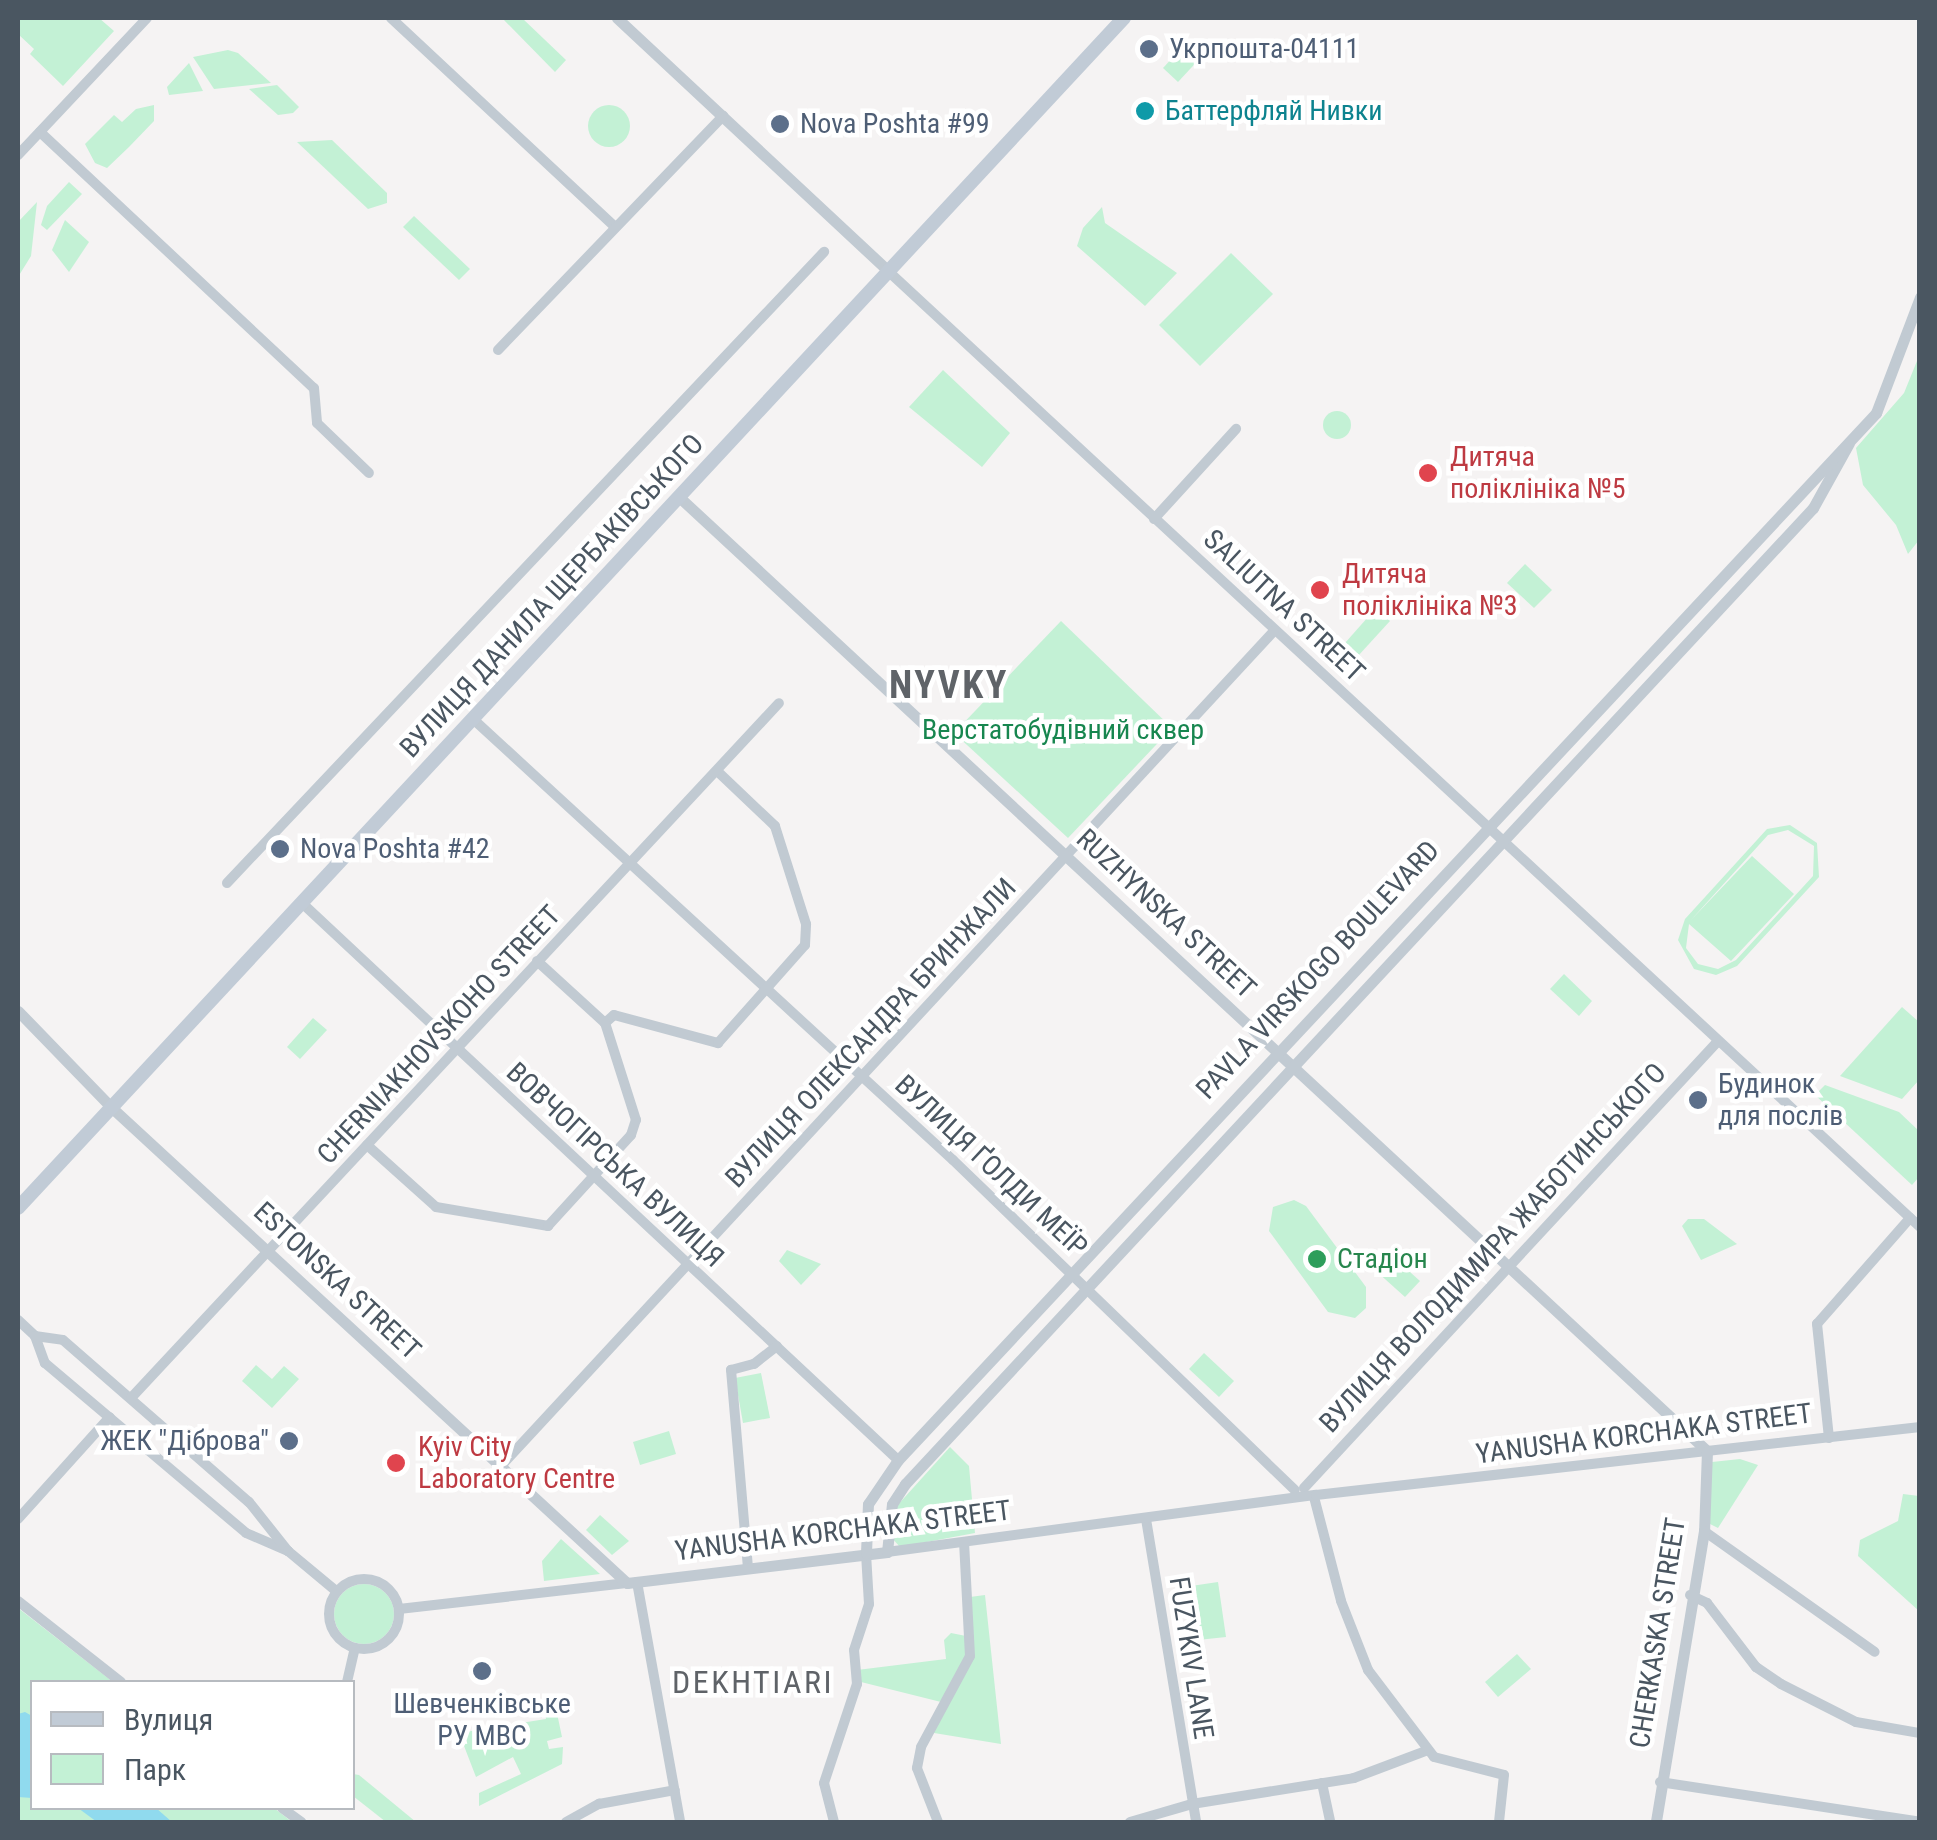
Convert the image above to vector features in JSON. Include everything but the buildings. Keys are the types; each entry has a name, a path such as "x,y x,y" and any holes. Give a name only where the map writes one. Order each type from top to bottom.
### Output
{"main road":[{"name":"ВУЛИЦЯ ДАНИЛА ЩЕРБАКІВСЬКОГО","path":"18,1208 1124,18"}],"street":[{"path":"18,156 147,18"},
{"path":"392,18 614,226"},
{"name":"SALIUTNA STREET","path":"618,18 1915,1223"},
{"path":"498,350 722,116"},
{"path":"40,132 314,388 317,423 368,473"},
{"path":"227,883 824,252"},
{"name":"PAVLA VIRSKOGO BOULEVARD","path":"866,1553 868,1504 898,1460 1876,413 1920,297"},
{"path":"1154,519 1236,429"},
{"name":"PAVLA VIRSKOGO BOULEVARD","path":"887,1552 892,1504 906,1484 1505,844 1813,508 1848,443"},
{"name":"RUZHYNSKA STREET","path":"678,496 1708,1451"},
{"name":"ВУЛИЦЯ ОЛЕКСАНДРА БРИНЖАЛИ","path":"501,1466 1274,630"},
{"name":"CHERNIAKHOVSKOHO STREET","path":"131,1398 778,703"},
{"name":"ВУЛИЦЯ ҐОЛДИ МЕЇР","path":"473,719 1072,1273 1297,1492 1315,1496"},
{"path":"605,1023 614,1015 718,1043 805,945 806,924 775,826 717,771"},
{"name":"ВОВЧОГІРСЬКА ВУЛИЦЯ","path":"302,903 898,1460"},
{"path":"367,1144 436,1207 538,1229 594,1176 636,1120 605,1023 537,961"},
{"name":"ESTONSKA STREET","path":"18,1011 112,1106 632,1582"},
{"name":"ВУЛИЦЯ ВОЛОДИМИРА ЖАБОТИНСЬКОГО","path":"1297,1492 1718,1041"},
{"path":"1829,1438 1817,1324 1915,1223"},
{"path":"18,1320 35,1336 46,1363 246,1534 288,1551"},
{"path":"35,1336 63,1340 249,1502 288,1551 336,1591"},
{"path":"748,1568 732,1370 754,1364 777,1346"},
{"path":"18,1519 110,1417"},
{"name":"YANUSHA KORCHAKA STREET","path":"1315,1496 1920,1428"},
{"name":"CHERKASKA STREET","path":"1656,1822 1690,1595 1704,1531 1708,1451"},
{"name":"YANUSHA KORCHAKA STREET","path":"399,1609 1146,1519 1297,1492"},
{"path":"1315,1496 1340,1601 1368,1670 1440,1761 1506,1777 1499,1822"},
{"name":"FUZYKIV LANE","path":"1146,1519 1196,1822"},
{"path":"1704,1531 1875,1652"},
{"path":"938,1822 917,1768 921,1748 970,1656 964,1542"},
{"path":"834,1822 824,1783 857,1684 854,1650 869,1604 866,1553"},
{"path":"354,1580 374,1580 390,1591 399,1609 386,1642 355,1648 332,1629 329,1609 336,1591 354,1580"},
{"path":"632,1582 680,1822"},
{"path":"1690,1595 1707,1603 1756,1667 1781,1684 1856,1722 1920,1733"},
{"path":"18,1601 118,1680"},
{"path":"347,1680 355,1648"},
{"path":"1130,1822 1192,1804 1322,1782 1428,1750"},
{"path":"1322,1782 1330,1822"},
{"path":"1660,1782 1920,1822"},
{"path":"566,1822 599,1804 676,1790"}],"green space":[{"path":"18,18 99,18 114,31 63,86 30,54 34,49 18,34"},
{"path":"502,18 522,18 566,60 555,72"},
{"path":"1189,40 1204,54 1178,82 1163,68"},
{"path":"228,50 238,53 271,83 214,89 193,57"},
{"path":"189,63 203,91 169,95 167,87"},
{"path":"277,85 299,107 293,113 278,115 249,89"},
{"path":"154,105 154,121 129,147 107,168 95,163 85,144 114,115 122,122 136,109"},
{"path":"609,105 624,111 630,126 624,141 609,147 594,141 588,126 594,111"},
{"path":"332,140 387,193 387,203 368,209 297,142"},
{"path":"69,182 82,194 47,230 41,225 47,206"},
{"path":"37,202 31,256 18,277 18,222"},
{"path":"1102,207 1105,223 1177,273 1145,306 1077,246 1083,228"},
{"path":"414,216 470,269 459,280 403,227"},
{"path":"65,220 89,242 69,272 52,250"},
{"path":"1231,253 1273,294 1200,366 1159,325"},
{"path":"1919,356 1919,540 1908,554 1896,525 1863,485 1856,448 1904,393"},
{"path":"943,370 1010,433 982,467 909,407"},
{"path":"1337,411 1347,415 1351,425 1347,435 1337,439 1327,435 1323,425 1327,415"},
{"path":"1525,564 1552,590 1534,608 1507,583"},
{"path":"1376,608 1390,621 1358,656 1345,643"},
{"name":"Верстатобудівний сквер","path":"1061,621 1172,728 1068,838 954,733"},
{"path":"1790,825 1817,843 1819,877 1737,966 1716,975 1694,969 1678,940 1685,919 1767,829","holes":["1788,830 1814,846 1813,876 1736,960 1718,969 1698,964 1686,948 1689,924 1731,961 1794,894 1752,856 1691,920 1768,835"]},
{"path":"1564,974 1592,1001 1579,1016 1550,989"},
{"path":"1902,1007 1919,1022 1919,1080 1902,1099 1840,1076"},
{"path":"313,1018 327,1030 300,1059 287,1047"},
{"path":"1825,1085 1899,1112 1919,1131 1919,1177 1912,1185 1815,1095"},
{"name":"Стадіон","path":"1294,1200 1306,1206 1366,1287 1366,1308 1355,1318 1328,1312 1269,1231 1273,1207"},
{"path":"1688,1219 1704,1219 1737,1244 1701,1260 1682,1226"},
{"path":"787,1250 821,1264 801,1285 779,1261"},
{"path":"1391,1255 1420,1281 1405,1297 1376,1271"},
{"path":"1204,1353 1234,1381 1219,1397 1189,1369"},
{"path":"256,1365 272,1379 284,1366 299,1379 272,1408 242,1381"},
{"path":"761,1373 770,1418 743,1423 735,1378"},
{"path":"669,1431 676,1454 640,1465 633,1442"},
{"path":"950,1447 969,1466 975,1533 900,1547 891,1537 895,1508"},
{"path":"1740,1459 1758,1465 1718,1528 1710,1524 1706,1496 1712,1462"},
{"path":"1903,1494 1919,1496 1919,1611 1858,1556 1860,1540 1898,1521"},
{"path":"600,1515 629,1541 612,1555 586,1530"},
{"path":"561,1539 600,1574 544,1581 542,1561"},
{"path":"1218,1582 1226,1637 1198,1640 1191,1586"},
{"path":"364,1584 385,1593 394,1614 385,1635 364,1644 343,1635 334,1614 343,1593"},
{"path":"985,1595 1001,1744 928,1732 945,1703 857,1681 857,1670 946,1659 944,1640 951,1633 971,1637 970,1597"},
{"path":"18,1608 110,1680 30,1680 30,1810 277,1810 292,1822 18,1822"},
{"path":"1517,1654 1531,1669 1498,1697 1485,1682"},
{"path":"554,1699 562,1737 547,1741 549,1749 563,1747 562,1764 479,1806 479,1793 521,1774 513,1757 476,1777 459,1733 546,1719 543,1701"},
{"path":"355,1774 416,1822 386,1822 355,1798"}],"water":[{"path":"18,1714 30,1715 30,1798 18,1797"},
{"path":"81,1810 158,1810 172,1822 97,1822"}],"place":[{"name":"Укрпошта-04111","path":"1149,49"},
{"name":"Баттерфляй Нивки","path":"1145,111"},
{"name":"Nova Poshta #99","path":"780,124"},
{"name":"Дитяча поліклініка №5","path":"1428,473"},
{"name":"Дитяча поліклініка №3","path":"1320,590"},
{"name":"Nova Poshta #42","path":"280,849"},
{"name":"Будинок для послів","path":"1698,1100"},
{"name":"Стадіон","path":"1317,1259"},
{"name":"ЖЕК \"Діброва\"","path":"289,1441"},
{"name":"Kyiv City Laboratory Centre","path":"396,1463"},
{"name":"Шевченківське РУ МВС","path":"482,1671"}],"district":[{"name":"NYVKY","path":"949,686"},
{"name":"DEKHTIARI","path":"753,1682"}]}
